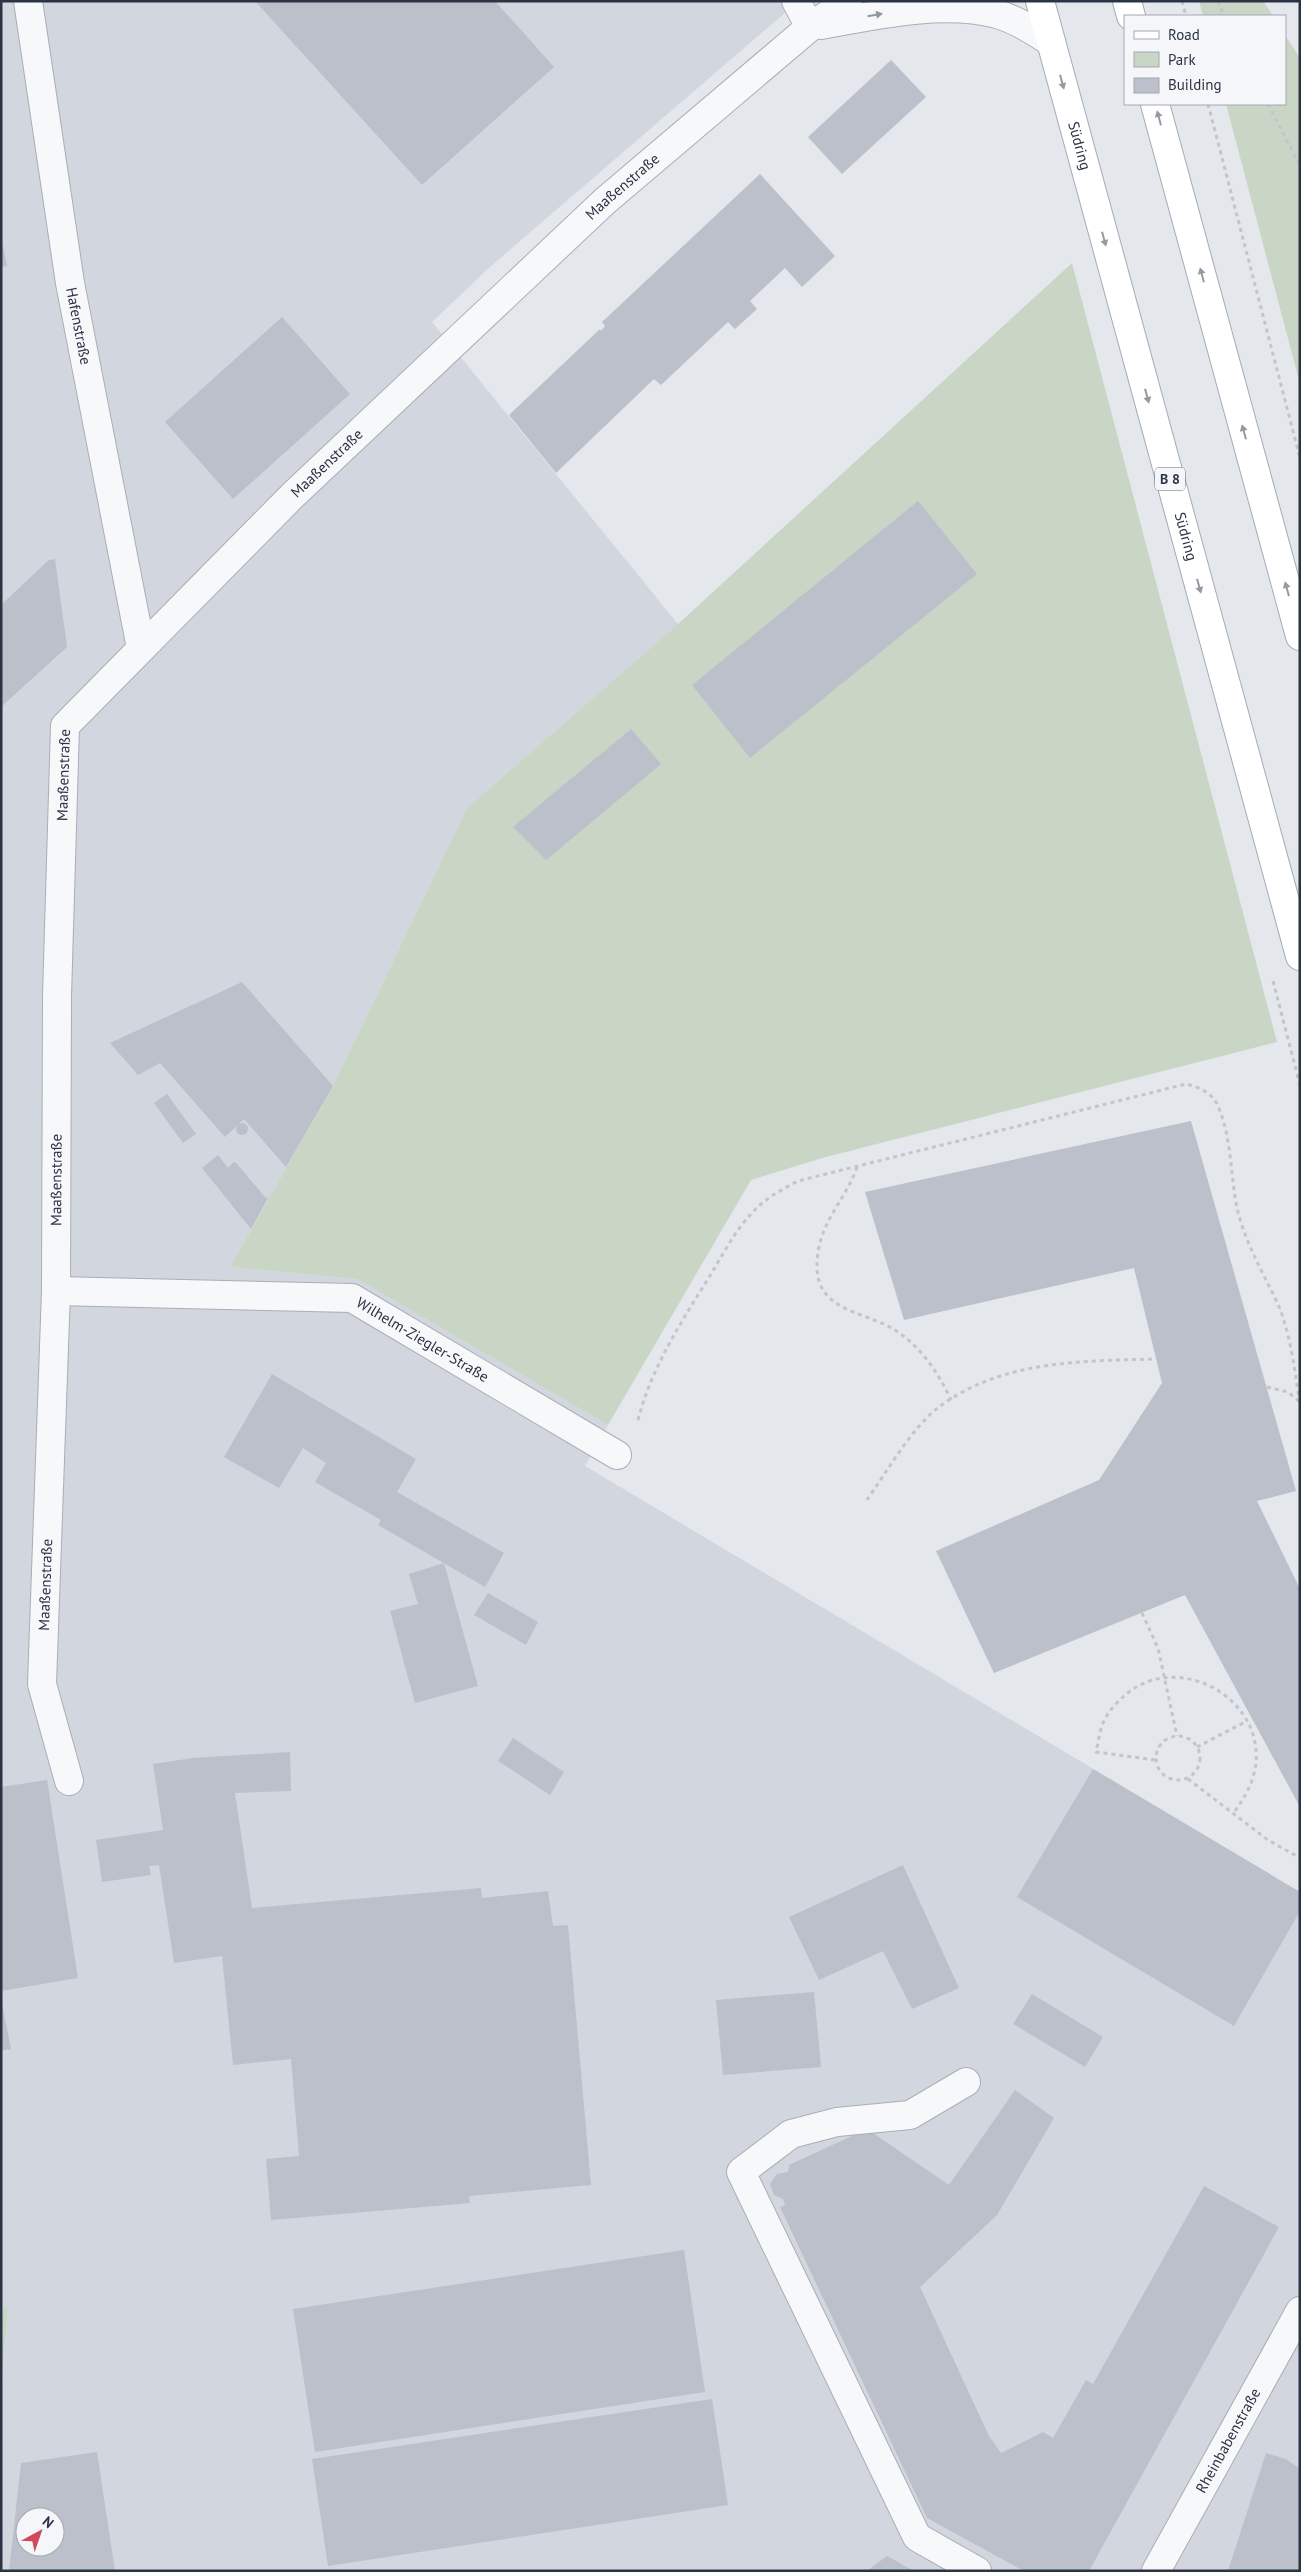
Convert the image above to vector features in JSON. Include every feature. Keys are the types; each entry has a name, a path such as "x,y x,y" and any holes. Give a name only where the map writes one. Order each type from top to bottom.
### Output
{"main road":[{"name":"Südring","path":"1040,1 1300,956"},
{"path":"1127,1 1131,15"},
{"path":"1155,105 1300,636"}],"street":[{"name":"Hafenstraße","path":"28,1 70,283 141,648"},
{"path":"796,1 810,28"},
{"name":"Maaßenstraße","path":"69,1781 42,1684 56,1291 57,996 65,726 292,496 605,201 810,28 848,1"},
{"name":"Maaßenstraße","path":"810,28 877,14 927,8 979,10 1009,18 1051,42"},
{"name":"Wilhelm-Ziegler-Straße","path":"56,1291 352,1298 617,1455"},
{"path":"966,2082 910,2115 837,2122 791,2134 741,2172 917,2537 977,2571"},
{"name":"Rheinbabenstraße","path":"1156,2571 1300,2311"}],"path":[{"path":"1182,1 1186,15"},
{"path":"1218,1 1224,15"},
{"path":"1208,105 1300,458"},
{"path":"1269,105 1300,166"},
{"path":"638,1420 646,1390 668,1344 730,1242 751,1214 770,1197 798,1181 1186,1084 1200,1088 1216,1102 1224,1125 1237,1208 1255,1261 1278,1304 1294,1361 1300,1406"},
{"path":"857,1166 851,1184 825,1226 817,1254 819,1280 826,1293 844,1310 894,1329 922,1352 943,1383 951,1400"},
{"path":"867,1500 904,1446 938,1407 977,1385 1024,1369 1077,1361 1156,1359"},
{"path":"1267,1387 1288,1392 1299,1402"},
{"path":"1142,1613 1158,1648 1166,1677 1177,1736"},
{"path":"1155,1760 1096,1752 1102,1725 1115,1704 1131,1690 1151,1680 1166,1677 1195,1679 1215,1687 1232,1699 1247,1721 1253,1735 1256,1756 1254,1776 1246,1796 1233,1814"},
{"path":"1197,1746 1247,1721"},
{"path":"1177,1736 1187,1738 1197,1746 1201,1756 1198,1770 1188,1779 1175,1781 1164,1777 1155,1760 1160,1745 1167,1738 1177,1736"},
{"path":"1188,1779 1268,1840 1300,1858"}],"shaded area":[{"path":"1,1 799,1 492,265 432,322 678,624 467,808 333,1086 230,1267 357,1279 608,1425 585,1466 1300,1892 1300,2571 1,2571 1,2395 8,2309 1,2309"}],"green space":[{"path":"1199,1 1263,1 1272,15 1203,15"},
{"path":"1286,37 1300,58 1300,384 1226,105 1286,105"},
{"path":"1072,263 1277,1042 822,1158 751,1180 608,1425 357,1279 230,1267 333,1086 467,808 678,624"},
{"path":"8,2308 1,2395 1,2310"}],"building":[{"path":"255,1 495,1 554,67 422,185"},
{"path":"891,60 926,97 842,174 808,137"},
{"path":"760,174 835,256 802,287 785,268 750,301 757,309 735,329 728,322 661,385 654,379 556,473 509,415 600,329 601,331 605,326 602,322"},
{"path":"1,236 7,266 1,267"},
{"path":"282,317 350,394 233,499 165,422"},
{"path":"918,501 977,574 750,758 692,685"},
{"path":"55,559 67,647 1,707 1,605 49,560"},
{"path":"631,729 661,764 546,860 513,827"},
{"path":"242,982 333,1086 286,1167 244,1119 225,1137 160,1063 138,1075 110,1043"},
{"path":"167,1094 196,1134 183,1143 154,1103"},
{"path":"1191,1121 1296,1491 1257,1501 1300,1589 1300,1807 1185,1595 994,1673 936,1551 1099,1480 1162,1383 1134,1268 904,1320 865,1192"},
{"path":"242,1123 248,1129 242,1135 236,1129"},
{"path":"218,1155 228,1168 234,1162 237,1164 265,1197 268,1198 251,1229 202,1168"},
{"path":"272,1374 416,1459 397,1492 504,1553 485,1587 378,1525 381,1520 315,1482 326,1463 303,1448 279,1488 224,1457"},
{"path":"444,1563 478,1686 415,1703 390,1611 418,1604 409,1574"},
{"path":"488,1593 538,1622 526,1645 474,1615"},
{"path":"513,1738 564,1772 550,1795 498,1761"},
{"path":"290,1752 291,1791 235,1793 252,1908 481,1888 482,1898 548,1891 553,1926 568,1925 591,2185 469,2196 470,2203 271,2220 266,2159 299,2156 291,2059 233,2065 222,1956 174,1963 159,1865 149,1866 151,1875 102,1882 96,1840 163,1830 153,1764 193,1758"},
{"path":"1093,1769 1300,1892 1300,1911 1234,2026 1017,1897"},
{"path":"47,1780 78,1978 1,1991 1,1787"},
{"path":"903,1865 959,1988 912,2009 883,1951 819,1980 789,1917"},
{"path":"814,1992 821,2067 723,2075 716,2000"},
{"path":"1032,1994 1103,2037 1085,2067 1013,2024"},
{"path":"1,1999 11,2049 1,2051"},
{"path":"1015,2090 1054,2118 997,2215 920,2287 989,2436 1001,2453 1043,2432 1053,2438 1086,2380 1093,2384 1204,2186 1279,2227 1089,2571 1024,2571 927,2518 780,2207 785,2205 783,2199 774,2195 770,2184 777,2174 788,2172 789,2165 867,2129 949,2185"},
{"path":"684,2250 705,2392 315,2452 293,2309"},
{"path":"712,2399 728,2505 328,2566 312,2459"},
{"path":"97,2452 115,2571 9,2571 15,2517 15,2557 65,2557 65,2507 16,2507 21,2463"},
{"path":"1266,2453 1286,2459 1300,2469 1300,2571 1228,2571"},
{"path":"887,2556 914,2571 867,2571"}]}
